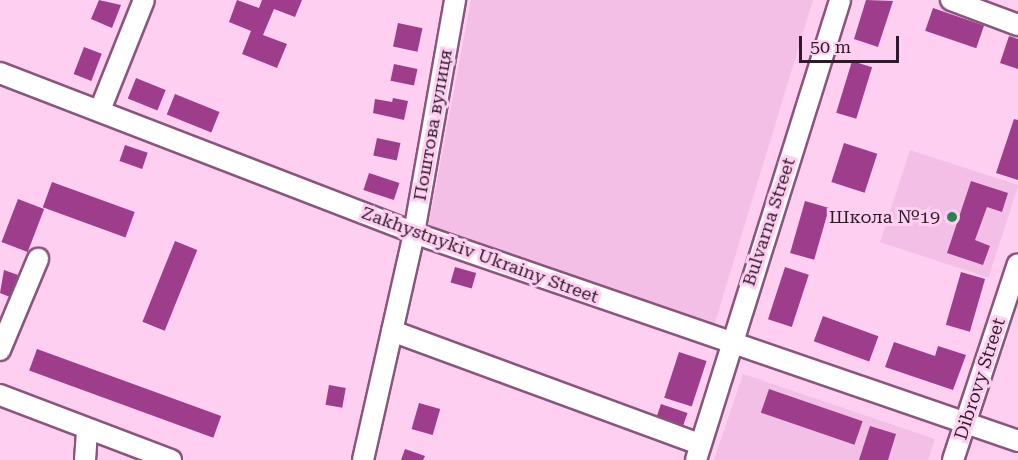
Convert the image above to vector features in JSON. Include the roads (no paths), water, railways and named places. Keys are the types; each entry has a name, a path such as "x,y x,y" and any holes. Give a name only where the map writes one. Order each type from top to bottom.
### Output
{"street":[{"path":"100,110 144,0"},
{"name":"Поштова вулиця","path":"363,460 414,233 455,0"},
{"name":"Bulvarna Street","path":"698,452 730,344 840,0"},
{"path":"951,0 1018,25"},
{"name":"Zakhystnykiv Ukrainy Street","path":"0,73 414,233 965,425 1018,441"},
{"path":"0,350 38,259"},
{"name":"Dibrovy Street","path":"953,460 1018,264"},
{"path":"392,331 698,452"},
{"path":"0,395 171,460"},
{"path":"85,460 87,429"}],"place":[{"name":"Школа №19","path":"952,217"}]}
